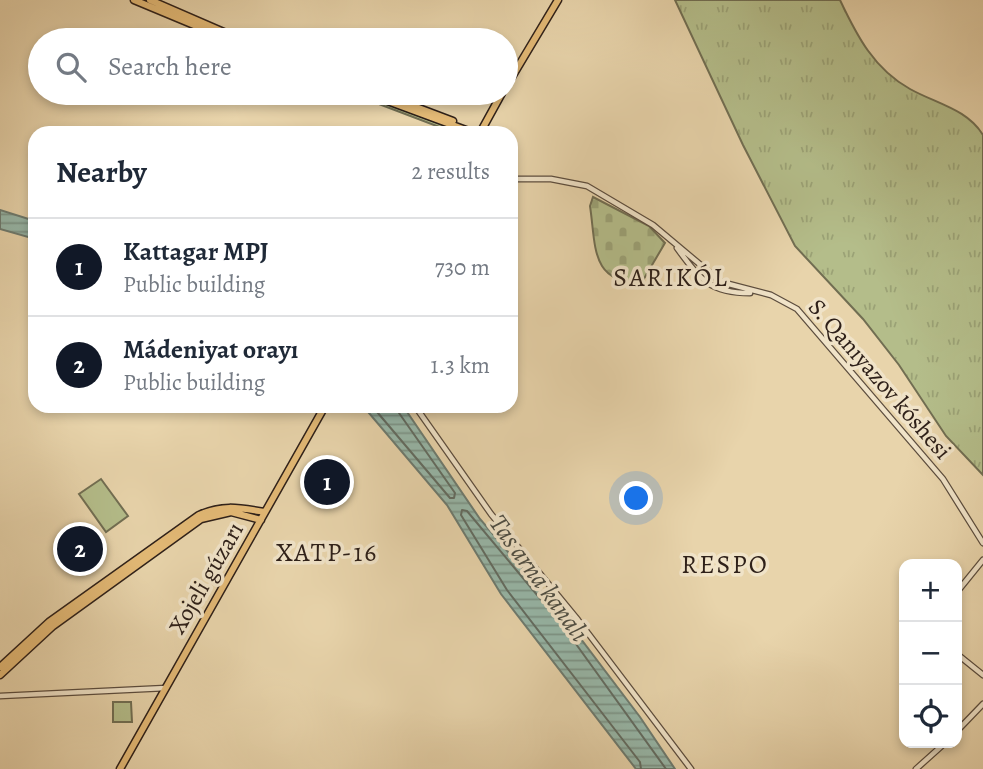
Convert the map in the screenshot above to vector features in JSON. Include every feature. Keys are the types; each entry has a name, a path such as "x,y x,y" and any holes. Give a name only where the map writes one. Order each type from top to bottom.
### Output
{"main road":[{"path":"134,0 201,28"},
{"path":"150,0 214,28"},
{"path":"518,67 558,0"},
{"path":"400,105 458,126"},
{"path":"409,105 461,126"},
{"path":"482,126 495,105"},
{"name":"Xojeli gúzarı","path":"120,769 257,516 265,512 321,413"},
{"path":"0,667 56,620 201,519 231,512 257,516"},
{"path":"0,675 56,620"}],"street":[{"name":"S. Qanıyazov kóshesi","path":"518,179 551,179 587,186 642,218 721,282 785,300 809,322 943,479 983,543"},
{"name":"S. Qanıyazov kóshesi","path":"672,242 709,286 734,293 758,293"},
{"path":"420,413 491,514 578,620 691,769"},
{"path":"962,586 983,559"},
{"path":"962,658 983,675"},
{"path":"0,696 166,688"},
{"path":"962,726 983,704"},
{"path":"916,769 939,748"}],"green space":[{"path":"675,0 840,0 860,39 886,72 910,89 960,113 983,135 983,475 946,436 899,365 863,319 795,246 743,145"},
{"path":"382,105 391,105 448,126 437,126"},
{"path":"593,197 649,226 665,243 642,282 625,281 604,269 595,248 590,206"},
{"path":"101,479 128,516 106,532 79,494"},
{"path":"113,702 131,702 132,722 113,722"}],"water":[{"path":"0,210 28,219 28,237 0,229"},
{"path":"369,413 408,413 480,519 568,622 640,717 675,769 636,769 501,594 447,505"}],"place":[{"name":"Kattagar MPJ","path":"327,482"},
{"name":"Mádeniyat orayı","path":"80,549"}],"district":[{"name":"SARIKÓL","path":"671,277"},
{"name":"XATP-16","path":"327,552"},
{"name":"RESPO","path":"725,564"}],"water label":[{"name":"Tas arna kanalı","path":"539,578"}]}
